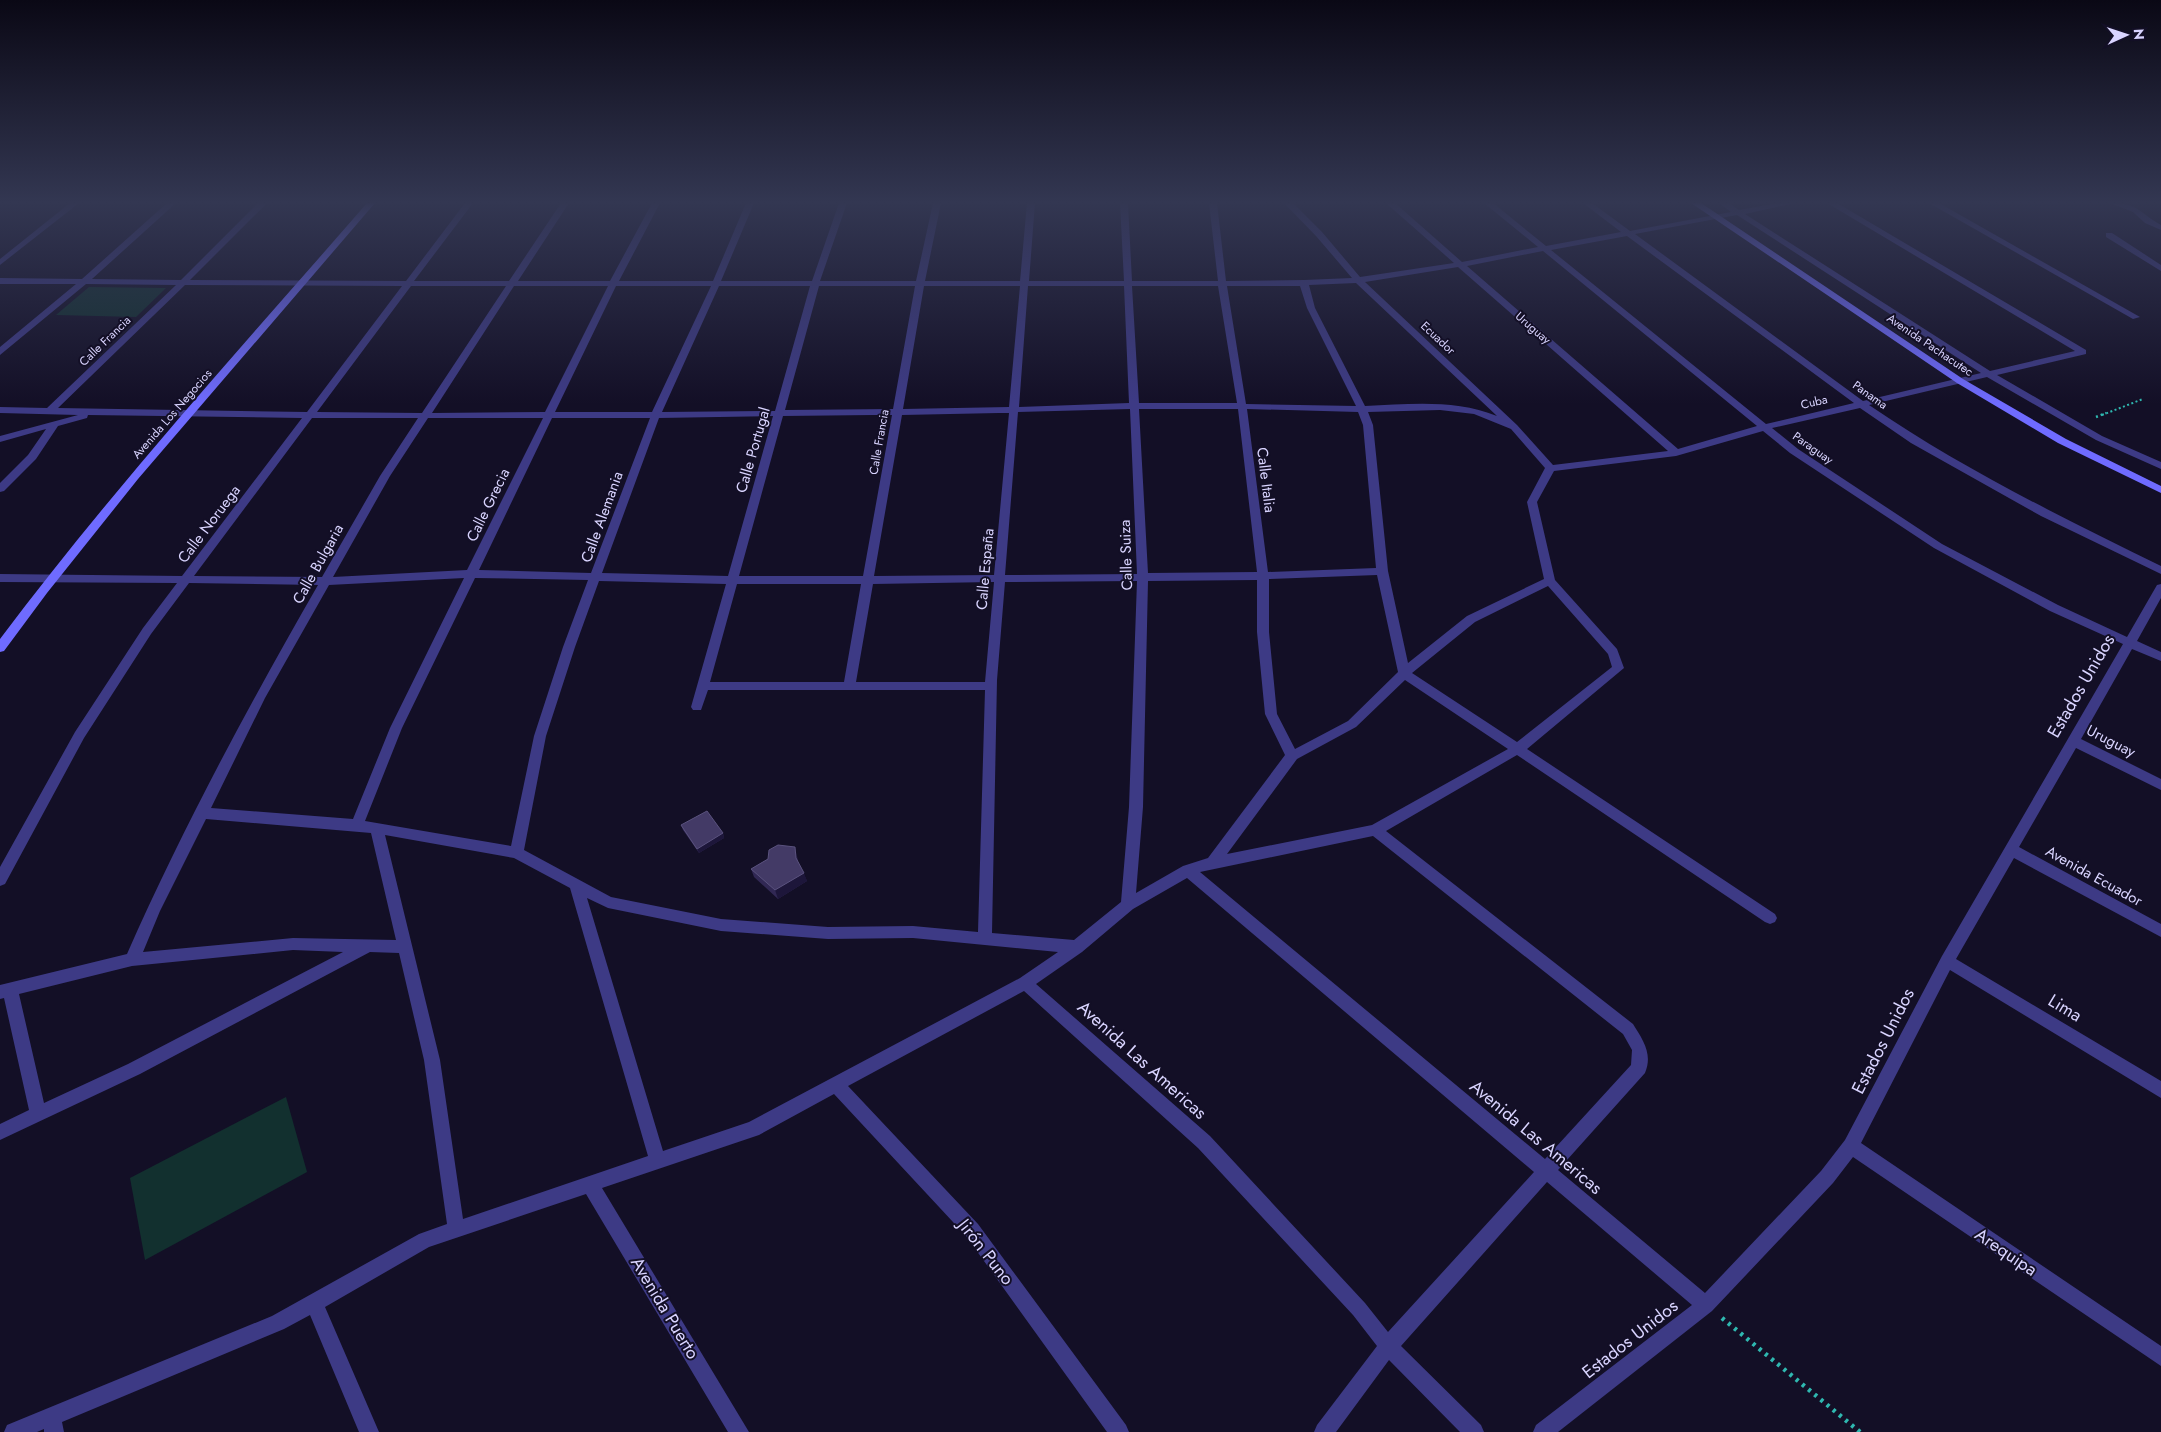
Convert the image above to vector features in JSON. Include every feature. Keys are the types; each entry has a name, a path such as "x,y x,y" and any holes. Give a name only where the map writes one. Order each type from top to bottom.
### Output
{"street":[{"path":"0,352 98,270"},
{"name":"Calle Francia","path":"49,412 196,270"},
{"name":"Avenida Los Negocios","path":"0,648 50,578 188,414 314,270"},
{"name":"Calle Noruega","path":"0,880 79,735 147,631 418,270"},
{"name":"Calle Bulgaria","path":"132,959 153,911 260,698 385,476 522,270"},
{"name":"Calle Grecia","path":"357,825 396,728 621,270"},
{"name":"Calle Alemania","path":"517,853 540,736 569,647 655,416 722,270"},
{"name":"Calle Portugal","path":"697,706 820,270"},
{"name":"Calle Francia","path":"849,686 923,270"},
{"name":"Calle España","path":"985,939 990,686 1027,270"},
{"name":"Calle Suiza","path":"1127,270 1143,576 1136,807 1128,905"},
{"name":"Calle Italia","path":"1221,270 1242,406 1263,576 1263,632 1271,714 1292,756"},
{"name":"Ecuador","path":"1349,270 1514,427 1550,468"},
{"path":"0,281 302,284 1304,283 1358,280 1423,270"},
{"name":"Uruguay","path":"1467,270 1676,453"},
{"name":"Paraguay","path":"1572,270 1794,451 1938,546 2054,608 2161,657"},
{"name":"Panama","path":"1679,270 1860,404 1915,442 2045,514 2161,570"},
{"name":"Avenida Pachacutec","path":"1795,270 1960,381 2062,441 2161,490"},
{"name":"Avenida Pachacutec","path":"1826,270 1988,374 2099,438 2161,466"},
{"name":"Cuba","path":"1550,468 1676,453 1765,427 2083,352 1944,270"},
{"path":"2052,270 2136,317"},
{"path":"1304,283 1312,308 1368,425 1382,571 1404,673 1770,918"},
{"path":"0,410 308,417 426,415 548,417 1014,410 1135,406 1362,409 1438,408 1474,411 1514,427"},
{"path":"0,439 95,413"},
{"path":"0,489 32,457 54,425"},
{"path":"14,1432 53,1424 278,1323 425,1240 753,1129 1025,983 1077,947 1128,905 1188,870 1213,862 1375,830 1518,749 1618,668 1613,652 1550,581 1532,502 1550,468"},
{"path":"0,578 326,581 471,574 733,580 868,580 1263,576 1382,571"},
{"path":"1213,862 1292,756 1352,724 1404,673 1471,619 1550,581"},
{"name":"Estados Unidos","path":"1543,1432 1706,1305 1827,1178 1851,1146 1947,961 2012,850 2072,740 2161,588"},
{"path":"703,686 990,686"},
{"name":"Uruguay","path":"2072,740 2161,785"},
{"path":"202,813 357,825 517,853 608,902 720,926 828,933 913,932 1077,947"},
{"path":"377,828 432,1060 456,1230"},
{"path":"1324,1432 1388,1346 1639,1068 1640,1049 1628,1029 1375,830"},
{"name":"Avenida Ecuador","path":"2012,850 2161,931"},
{"name":"Avenida Las Americas","path":"1188,870 1706,1305"},
{"path":"576,884 658,1161"},
{"path":"38,1114 5,990 132,959 293,944 405,947"},
{"path":"0,1132 134,1069 368,946"},
{"name":"Lima","path":"1947,961 2161,1090"},
{"name":"Avenida Las Americas","path":"1025,983 1204,1142 1359,1309 1388,1346 1474,1432"},
{"name":"Jirón Puno","path":"836,1085 972,1230 1120,1432"},
{"name":"Arequipa","path":"1851,1146 2161,1357"},
{"name":"Avenida Puerto","path":"590,1184 739,1432"},
{"path":"314,1303 369,1432"}],"path":[{"path":"2076,425 2142,399"},
{"path":"1706,1305 1860,1432"}],"green space":[{"path":"89,287 166,288 136,317 56,315"},
{"path":"286,1097 307,1172 145,1260 130,1178"}],"building":[{"path":"707,811 723,833 697,849 681,825"},
{"path":"778,845 795,847 796,858 804,873 775,890 751,869 768,859 769,850"}]}
